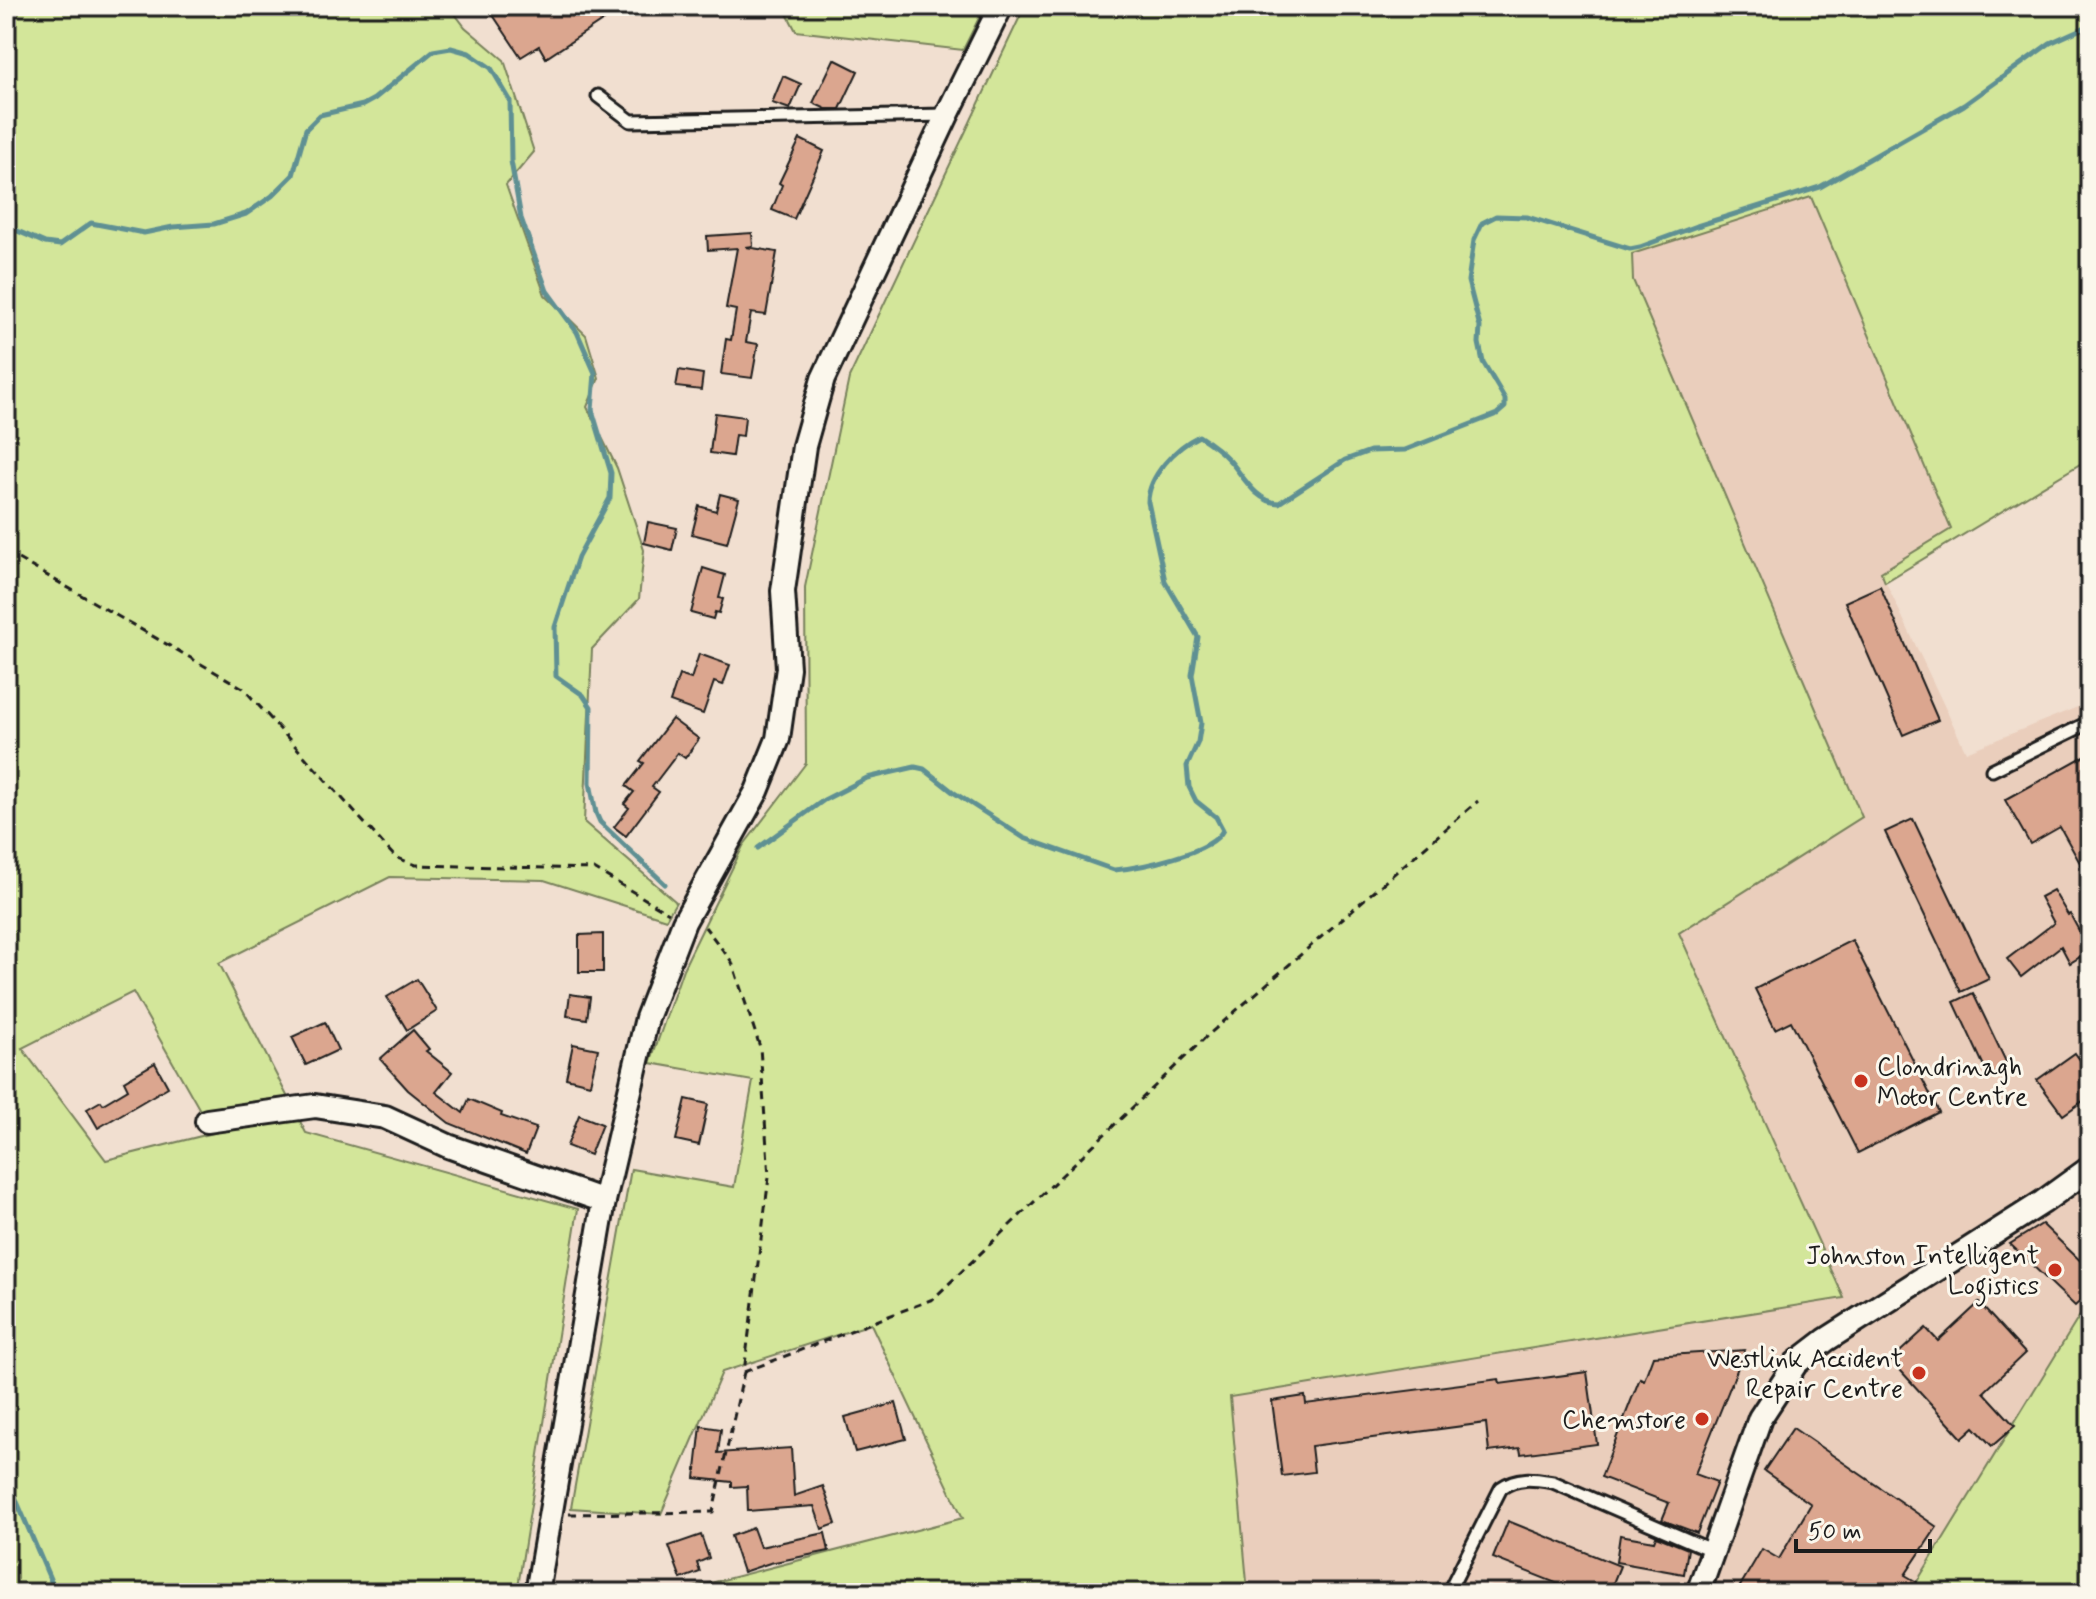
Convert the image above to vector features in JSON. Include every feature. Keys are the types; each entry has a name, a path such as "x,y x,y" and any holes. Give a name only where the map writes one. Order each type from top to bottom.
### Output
{"street":[{"path":"537,1593 604,1201 647,1018 684,922 757,791 778,739 788,668 783,591 804,446 823,379 1001,6"},
{"path":"207,1121 315,1106 385,1117 448,1146 604,1201"},
{"path":"1698,1593 1760,1418 1796,1363 1826,1340 2043,1202 2090,1168"}],"lane":[{"path":"598,96 631,121 947,115"},
{"path":"1992,770 2090,722"},
{"path":"1448,1593 1501,1488 1511,1481 1528,1478 1553,1482 1713,1551"}],"path":[{"path":"6,552 243,688 395,857 416,865 594,869 684,922 704,926 732,962 760,1047 769,1177 744,1372 713,1512 550,1514"},
{"path":"744,1372 933,1299 1208,1035 1478,801"}],"shaded area":[{"path":"1810,197 1952,530 1881,572 1966,752 2090,702 2090,1299 1910,1593 1510,1593 1475,1580 1468,1593 1248,1593 1230,1397 1844,1298 1679,933 1862,817 1633,279 1632,253"}],"green space":[{"path":"6,6 449,6 465,27 504,60 534,152 506,185 545,295 586,335 599,378 587,407 617,468 644,550 639,599 592,649 584,822 676,902 666,919 544,880 390,877 219,963 306,1133 578,1209 517,1593 6,1593","holes":["133,992 213,1133 106,1160 22,1048"]},
{"path":"783,6 985,6 963,50 796,31"},
{"path":"1025,6 2090,6 2090,458 1885,582 1881,572 1951,529 1811,197 1632,254 1633,280 1862,817 1679,933 1844,1298 1230,1397 1248,1593 672,1593 963,1518 871,1324 722,1372 661,1514 571,1508 631,1169 734,1187 753,1081 650,1063 683,969 743,846 806,763 805,587 849,378"},
{"path":"2090,1299 2090,1593 1910,1593"}],"building":[{"path":"487,6 596,6 605,19 546,58 539,46 521,57"},
{"path":"834,59 858,71 840,109 826,109 813,103"},
{"path":"783,76 801,84 790,109 772,103"},
{"path":"800,139 824,151 794,219 772,210 782,185 779,183"},
{"path":"752,233 753,246 746,247 777,252 766,315 751,313 746,342 758,344 752,378 721,374 726,339 731,340 736,310 726,308 737,248 708,250 707,236"},
{"path":"679,370 703,374 701,390 676,387"},
{"path":"715,413 745,417 743,436 735,435 732,456 710,453"},
{"path":"720,494 739,499 727,543 692,534 699,506 716,511"},
{"path":"648,522 677,528 672,550 644,543"},
{"path":"703,568 725,575 719,598 723,599 719,613 715,612 713,619 691,613"},
{"path":"1880,586 1938,720 1903,735 1845,602"},
{"path":"699,654 730,665 723,685 714,682 703,714 670,702 679,675 691,679"},
{"path":"672,719 699,739 685,758 678,753 652,787 659,792 626,836 614,827 629,808 624,804 634,792 626,786 644,763 640,761"},
{"path":"2090,753 2090,881 2060,827 2030,844 2005,800"},
{"path":"1913,819 1989,979 1961,992 1885,832"},
{"path":"2053,890 2090,951 2070,963 2061,946 2021,977 2007,959 2054,923 2040,897"},
{"path":"603,934 603,972 579,972 579,935"},
{"path":"1852,940 1939,1112 1858,1153 1791,1021 1775,1029 1755,989"},
{"path":"417,979 437,1011 407,1030 387,997"},
{"path":"1973,993 2009,1068 1989,1077 1954,1002"},
{"path":"570,994 590,997 587,1019 567,1016"},
{"path":"325,1022 338,1050 306,1065 292,1037"},
{"path":"413,1030 429,1049 426,1051 452,1072 436,1092 463,1113 469,1099 502,1113 501,1116 536,1128 526,1154 449,1123 408,1090 380,1059"},
{"path":"573,1044 598,1049 590,1084 566,1078"},
{"path":"2075,1053 2090,1074 2090,1096 2063,1115 2037,1080"},
{"path":"155,1063 168,1087 98,1128 87,1109 101,1101 103,1104 128,1089 124,1081"},
{"path":"686,1099 708,1104 699,1145 676,1140"},
{"path":"579,1115 602,1124 590,1155 567,1146"},
{"path":"2042,1224 2090,1270 2090,1292 2075,1306 2010,1244"},
{"path":"1979,1303 2025,1353 1984,1392 2015,1426 1992,1446 1974,1427 1962,1438 1891,1360 1926,1328 1938,1341"},
{"path":"1745,1350 1695,1474 1717,1482 1697,1533 1662,1520 1669,1503 1601,1477 1640,1378 1644,1380 1653,1356"},
{"path":"1587,1372 1597,1444 1521,1454 1520,1448 1489,1452 1486,1423 1311,1446 1314,1472 1282,1476 1272,1401 1305,1396 1306,1404 1499,1379 1500,1384"},
{"path":"896,1403 906,1439 855,1452 845,1417"},
{"path":"701,1426 721,1429 718,1453 791,1448 794,1496 823,1486 836,1524 822,1529 814,1506 748,1511 747,1486 732,1487 732,1482 695,1478"},
{"path":"1793,1428 1937,1527 1905,1575 1917,1582 1911,1593 1736,1593 1762,1549 1779,1559 1811,1504 1764,1471"},
{"path":"1508,1521 1620,1566 1609,1593 1581,1593 1493,1558"},
{"path":"753,1528 760,1547 825,1533 829,1551 743,1572 731,1536"},
{"path":"701,1535 709,1558 697,1563 700,1572 681,1579 669,1546"},
{"path":"1620,1535 1654,1541 1656,1536 1688,1549 1684,1574 1616,1562"}],"waterway":[{"path":"758,848 824,800 867,778 915,767 924,769 953,792 1024,838 1114,870 1156,863 1205,846 1223,830 1216,817 1196,801 1189,787 1187,766 1198,742 1201,723 1192,675 1198,637 1165,581 1148,502 1158,473 1181,447 1199,436 1227,457 1251,488 1271,502 1279,503 1345,460 1370,451 1405,450 1497,414 1505,407 1505,399 1483,362 1480,327 1468,281 1474,240 1482,223 1496,216 1527,217 1630,249 1640,247 1820,187 1964,105 2050,43 2090,25"},
{"path":"6,226 45,243 60,245 91,223 144,233 214,224 246,214 272,196 293,175 306,129 320,115 363,105 374,99 433,51 451,48 469,53 491,68 510,100 511,161 521,218 547,291 577,332 595,373 592,410 611,473 610,498 578,557 555,627 556,676 583,695 591,707 590,783 600,822 665,884"},
{"path":"6,1476 56,1593"}],"place":[{"name":"Clondrinagh Motor Centre","path":"1861,1081"},
{"name":"Johnston Intelligent Logistics","path":"2055,1270"},
{"name":"Westlink Accident Repair Centre","path":"1919,1373"},
{"name":"Chemstore","path":"1702,1419"}]}
